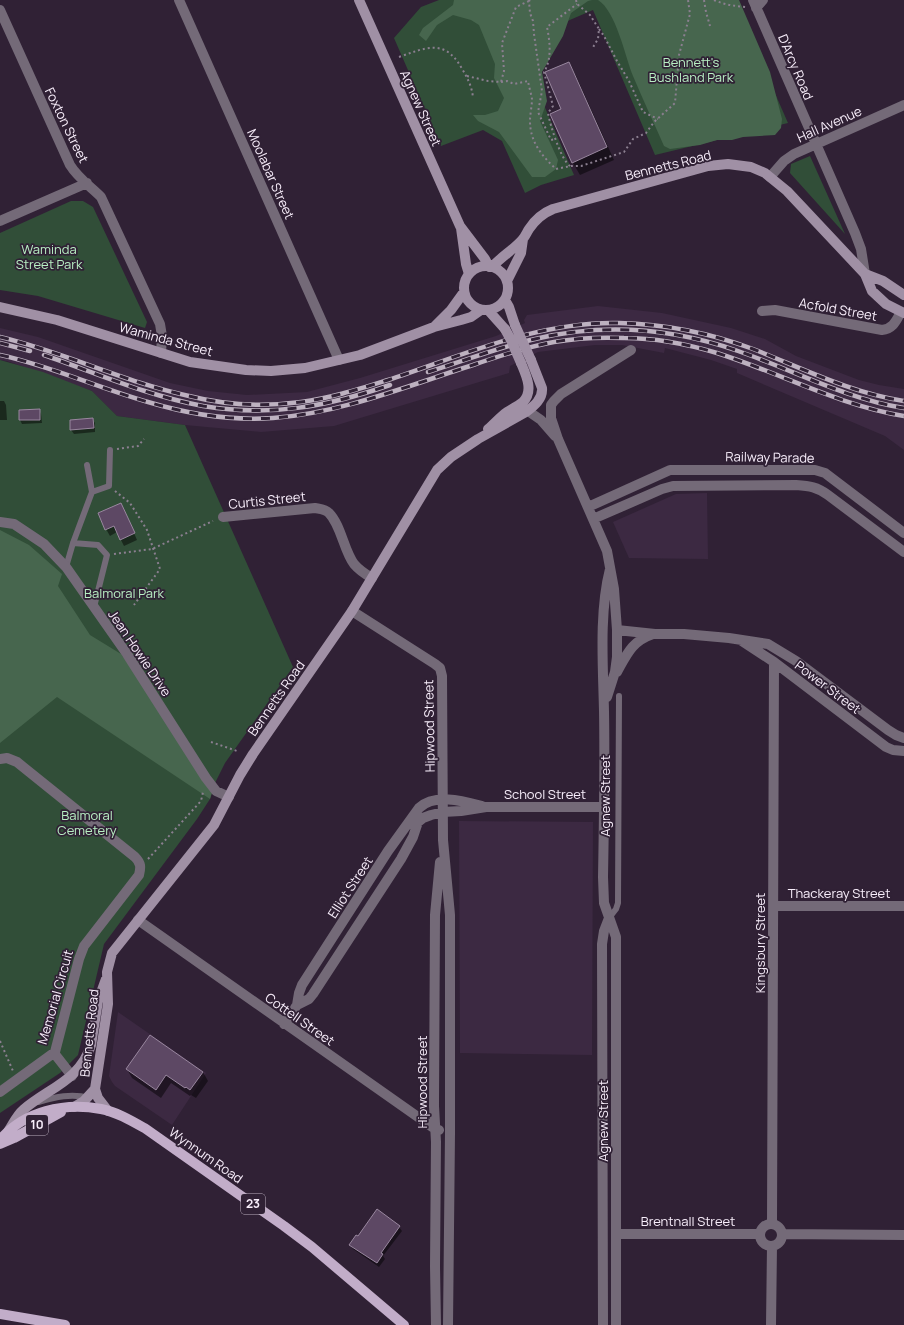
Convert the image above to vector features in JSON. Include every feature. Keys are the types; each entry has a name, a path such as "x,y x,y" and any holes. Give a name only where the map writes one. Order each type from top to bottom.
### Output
{"main road":[{"name":"Agnew Street","path":"359,0 460,226 491,267"},
{"name":"Bennetts Road","path":"491,267 523,239 534,221 553,209 702,168 735,164 759,170 770,176 796,201 865,274 872,291 886,304 902,313"},
{"name":"Agnew Street","path":"460,226 469,274"},
{"name":"Bennetts Road","path":"507,282 521,253 523,239"},
{"path":"464,292 464,286 469,274 482,267 491,267 498,270 507,282"},
{"name":"Bennetts Road","path":"865,274 883,281 904,295"},
{"name":"10","path":"505,300 507,294 507,282"},
{"name":"Waminda Street","path":"434,328 451,310 464,292"},
{"name":"10","path":"464,292 470,303 485,310"},
{"name":"Bennetts Road","path":"478,439 502,416 520,404 525,399 528,390 526,362 509,307 505,300"},
{"path":"485,310 495,309 505,300"},
{"name":"Waminda Street","path":"3,308 57,320 197,363 246,370 271,371 305,368 360,355 434,328 471,317 485,310"},
{"name":"Bennetts Road","path":"9,1130 19,1114 28,1106 72,1076 81,1066 89,1052 91,1045 98,1001 106,979 109,961 112,954 211,829 253,754 352,611 437,470 451,457 478,439 528,411 538,401 542,392 540,383 505,329 485,310"},
{"name":"Bennetts Road","path":"106,979 108,1004 95,1089 98,1098 108,1111"},
{"name":"Bennetts Road","path":"74,1107 88,1098 95,1089"},
{"name":"Wynnum Road","path":"0,1144 14,1138 51,1117 74,1107"},
{"name":"Wynnum Road","path":"0,1140 18,1123 37,1114 57,1109 74,1107 89,1108 108,1111 127,1118 146,1129 284,1226 338,1268 404,1325"},
{"path":"0,1314 65,1325"}],"street":[{"name":"Moolabar Street","path":"179,0 339,360"},
{"name":"D'Arcy Road","path":"757,3 816,144"},
{"name":"Foxton Street","path":"0,10 2,22 70,165 76,175 87,183 101,197 160,324 162,336 161,353"},
{"name":"Hall Avenue","path":"770,176 789,157 904,105"},
{"name":"Bennetts Road","path":"816,144 862,249 865,274"},
{"path":"0,221 87,183"},
{"name":"Acfold Street","path":"762,311 775,310 882,330 889,328 894,324 902,313"},
{"name":"Agnew Street","path":"604,711 616,664 617,630 615,600 608,553 558,439 551,414 551,406 561,394 631,350"},
{"name":"Agnew Street","path":"528,411 541,420 558,439"},
{"name":"Railway Parade","path":"588,507 665,472 674,470 815,470 825,473 904,533"},
{"path":"593,519 672,486 812,486 828,495 904,552"},
{"path":"620,492 624,505"},
{"name":"Curtis Street","path":"223,517 315,508 323,509 329,513 334,521 354,564 362,572 372,578"},
{"name":"Jean Howie Drive","path":"0,522 14,524 44,544 66,566 127,654 206,778 216,791 229,797"},
{"name":"Agnew Street","path":"610,569 604,602 604,901 616,937 616,1325"},
{"name":"Hipwood Street","path":"352,611 436,664 441,670 443,678 443,840 450,915 448,1325"},
{"name":"Power Street","path":"617,630 655,634 690,634 765,643 778,649 802,665 888,730 904,738"},
{"name":"Power Street","path":"611,682 635,644 642,638 655,634"},
{"name":"Power Street","path":"739,639 774,662 886,747 893,750 904,751"},
{"name":"Kingsbury Street","path":"772,1224 774,662"},
{"path":"0,759 7,758 17,762 135,857 139,861 141,867"},
{"name":"School Street","path":"443,800 462,800 486,807"},
{"name":"Elliot Street","path":"298,1005 299,993 302,986 388,851 423,804 431,801 443,800"},
{"name":"School Street","path":"443,812 486,807 604,807"},
{"name":"Elliot Street","path":"284,1024 298,1005 307,1000 313,994 401,858 413,838 418,822 424,817 443,812"},
{"name":"Hipwood Street","path":"436,1325 435,915 443,840"},
{"name":"Memorial Circuit","path":"0,1092 54,1053 79,959 84,946 139,875 141,867"},
{"name":"Thackeray Street","path":"774,906 904,906"},
{"name":"Agnew Street","path":"603,1325 602,944 604,931 609,918"},
{"name":"Cottell Street","path":"138,920 435,1129 450,1133"},
{"path":"54,1053 72,1076"},
{"path":"772,1224 779,1227 782,1234 779,1242 772,1246 763,1242 760,1234 764,1227 772,1224"},
{"name":"Brentnall Street","path":"617,1234 760,1234"},
{"path":"782,1234 904,1235"},
{"path":"771,1325 772,1246"}],"lane":[{"path":"92,492 110,486 110,450"},
{"path":"66,566 92,492 87,465"},
{"path":"73,543 98,545 107,555 94,608"},
{"name":"Agnew Street","path":"609,918 616,909 618,903 620,696"},
{"path":"28,1106 41,1101 64,1096 80,1096 88,1098 108,1111"}],"path":[{"path":"576,0 577,4 590,15 604,36 644,112 658,119"},
{"path":"467,76 488,81 507,81 514,84 528,81 532,100 530,132 536,146 556,169 570,166 581,166 624,152 633,139 646,133 654,122 675,103 679,55 690,14 688,0"},
{"path":"704,0 710,26"},
{"path":"714,0 723,4 737,7 757,3"},
{"path":"501,82 504,71 502,43 505,32 516,7 530,1 530,13 533,21 542,91 538,112 551,140 556,139"},
{"path":"570,166 567,164 549,120 548,114 553,106 544,72 548,65 550,40 547,27 577,4"},
{"path":"592,49 598,39 599,30"},
{"path":"399,57 421,49 434,47 441,48 449,52 456,59 467,76 473,98"},
{"path":"110,450 138,446 144,438"},
{"path":"110,486 130,503 146,530 160,568 134,605"},
{"path":"107,555 152,549 223,517"},
{"path":"211,742 237,751"},
{"path":"141,867 202,801 206,778"},
{"path":"0,1041 17,1080"}],"shaded area":[{"path":"598,306 662,313 731,328 765,339 796,356 859,380 904,389 904,450 885,436 737,373 737,369 711,360 665,348 664,353 622,345 595,345 538,352 510,366 509,373 334,426 261,432 185,425 117,416 92,391 7,361 0,360 0,328 38,337 170,383 208,391 247,395 307,392 360,378 496,336 525,323 524,320 527,315"},
{"path":"707,493 708,559 629,558 613,522 676,494"},
{"path":"459,821 593,822 592,1055 460,1053"},
{"path":"118,1012 206,1073 172,1125 115,1086 109,1076"}],"green space":[{"name":"Bennett's Bushland Park","path":"439,0 734,0 788,123 655,155 593,10 542,32 531,75 574,175 541,185 525,193 502,141 483,130 441,146 394,38 421,7"},
{"path":"454,0 592,0 588,1 571,13 563,36 542,72 547,101 540,121 558,160 556,169 545,177 532,177 499,132 478,121 473,115 485,115 498,111 504,98 494,78 495,64 479,25 471,20 453,15 437,25 426,41 419,35 423,28 453,5"},
{"path":"598,0 739,0 770,72 782,119 781,128 775,135 743,137 732,140 717,140 700,145 670,149 664,146 633,76 615,24 610,14"},
{"path":"810,156 845,234 790,173 791,164"},
{"name":"Waminda Street Park","path":"71,201 83,201 93,207 147,322 145,328 38,296 0,290 0,233"},
{"name":"Balmoral Park","path":"0,360 43,372 92,391 117,416 185,425 293,667 225,763 215,783 210,799 197,819 104,944 78,1055 60,1073 0,1113"},
{"path":"0,530 29,545 62,574 58,586 90,635 121,654 215,783 210,799 57,697 0,743"}],"building":[{"path":"569,62 607,147 572,163 550,114 561,109 545,72"},
{"path":"40,409 40,420 19,420 19,410"},
{"path":"93,418 94,428 70,430 70,420"},
{"path":"121,503 135,533 120,540 114,526 105,530 98,513"},
{"path":"150,1035 203,1072 190,1090 166,1075 156,1090 126,1069"},
{"path":"377,1209 400,1226 381,1253 383,1254 377,1263 349,1245 356,1235 358,1236"}],"railway":[{"path":"0,337 24,343 165,390 203,399 259,405 287,404 345,393 502,341 560,328 589,324 619,323 653,325 687,330 737,343 846,386 904,401"},
{"path":"428,372 495,350 535,339 586,331 637,330 688,337 713,343 738,351 840,391 882,404 904,408"},
{"path":"0,355 38,365 129,396 178,410 210,416 257,419 299,415 349,405 503,355 544,344 589,338 636,338 671,342 717,353 832,397 880,411 904,416"},
{"path":"0,343 30,351"},
{"path":"44,355 122,384 162,396 203,406 228,409 275,410 298,408 343,399 390,385"}],"park label":[{"name":"Balmoral Cemetery","path":"87,822"}]}
